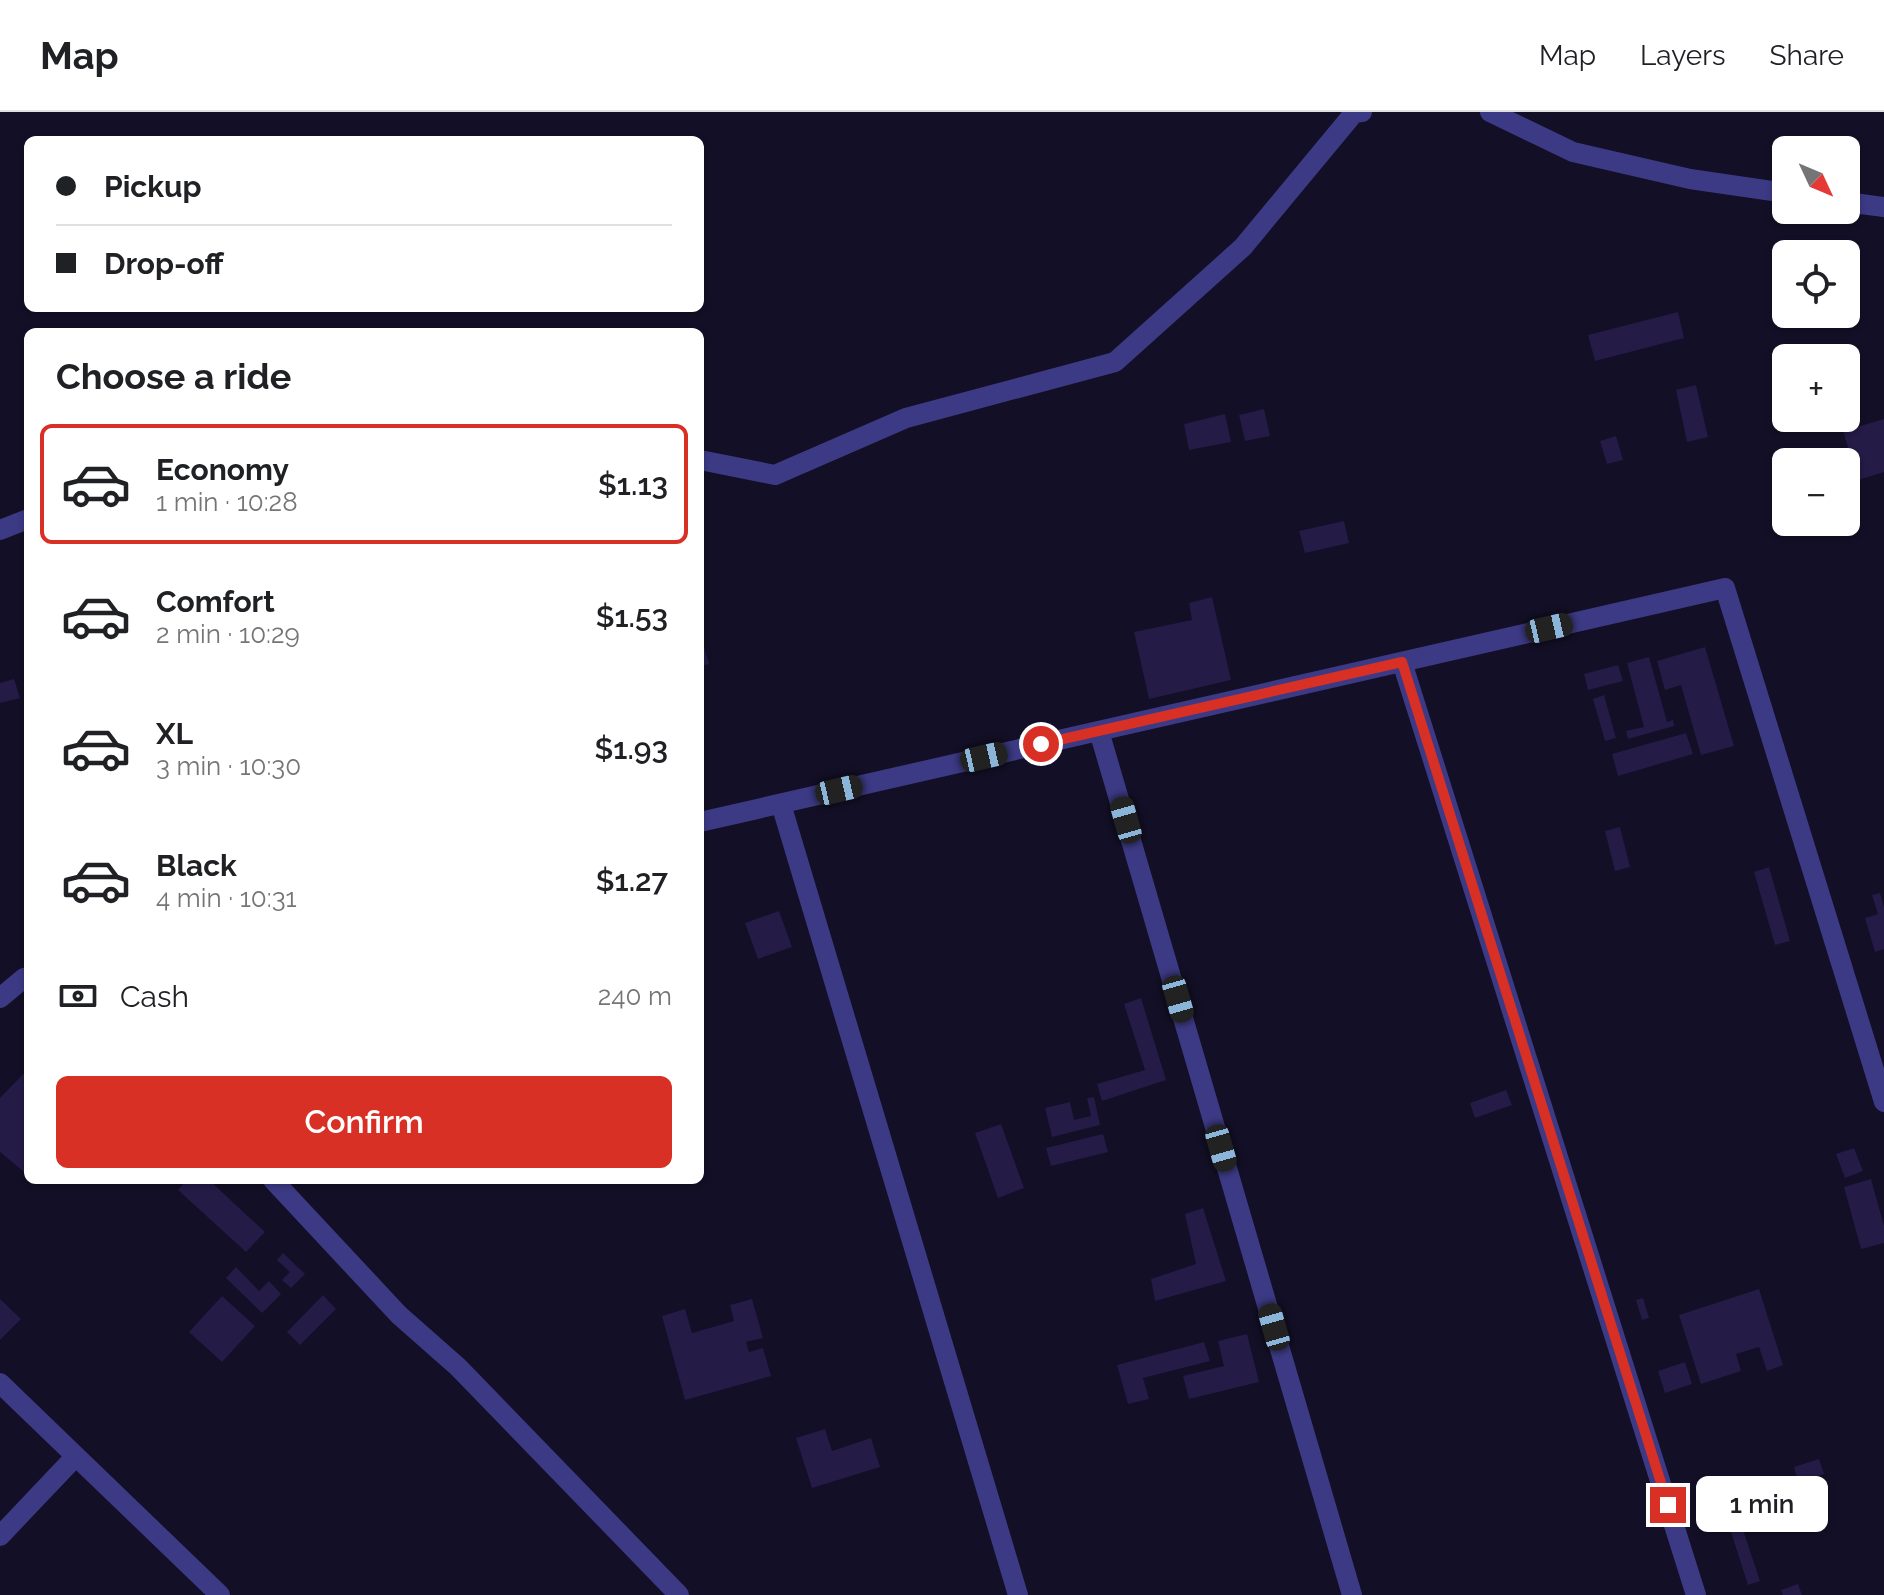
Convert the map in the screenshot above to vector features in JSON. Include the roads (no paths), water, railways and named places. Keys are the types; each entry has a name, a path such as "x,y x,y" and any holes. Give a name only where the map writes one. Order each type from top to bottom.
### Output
{"street":[{"path":"704,461 775,475 906,418 1115,362 1243,247 1354,113 1362,112"},
{"path":"1490,112 1573,152 1690,179 1772,191"},
{"path":"1860,204 1884,207"},
{"path":"0,530 24,521"},
{"path":"704,821 1725,588 1884,1102"},
{"path":"1402,662 1696,1595"},
{"path":"1099,731 1352,1595"},
{"path":"781,804 1018,1595"},
{"path":"0,998 24,978"},
{"path":"277,1184 399,1315 458,1367 679,1595"},
{"path":"0,1383 220,1595"},
{"path":"0,1536 75,1457"}]}
